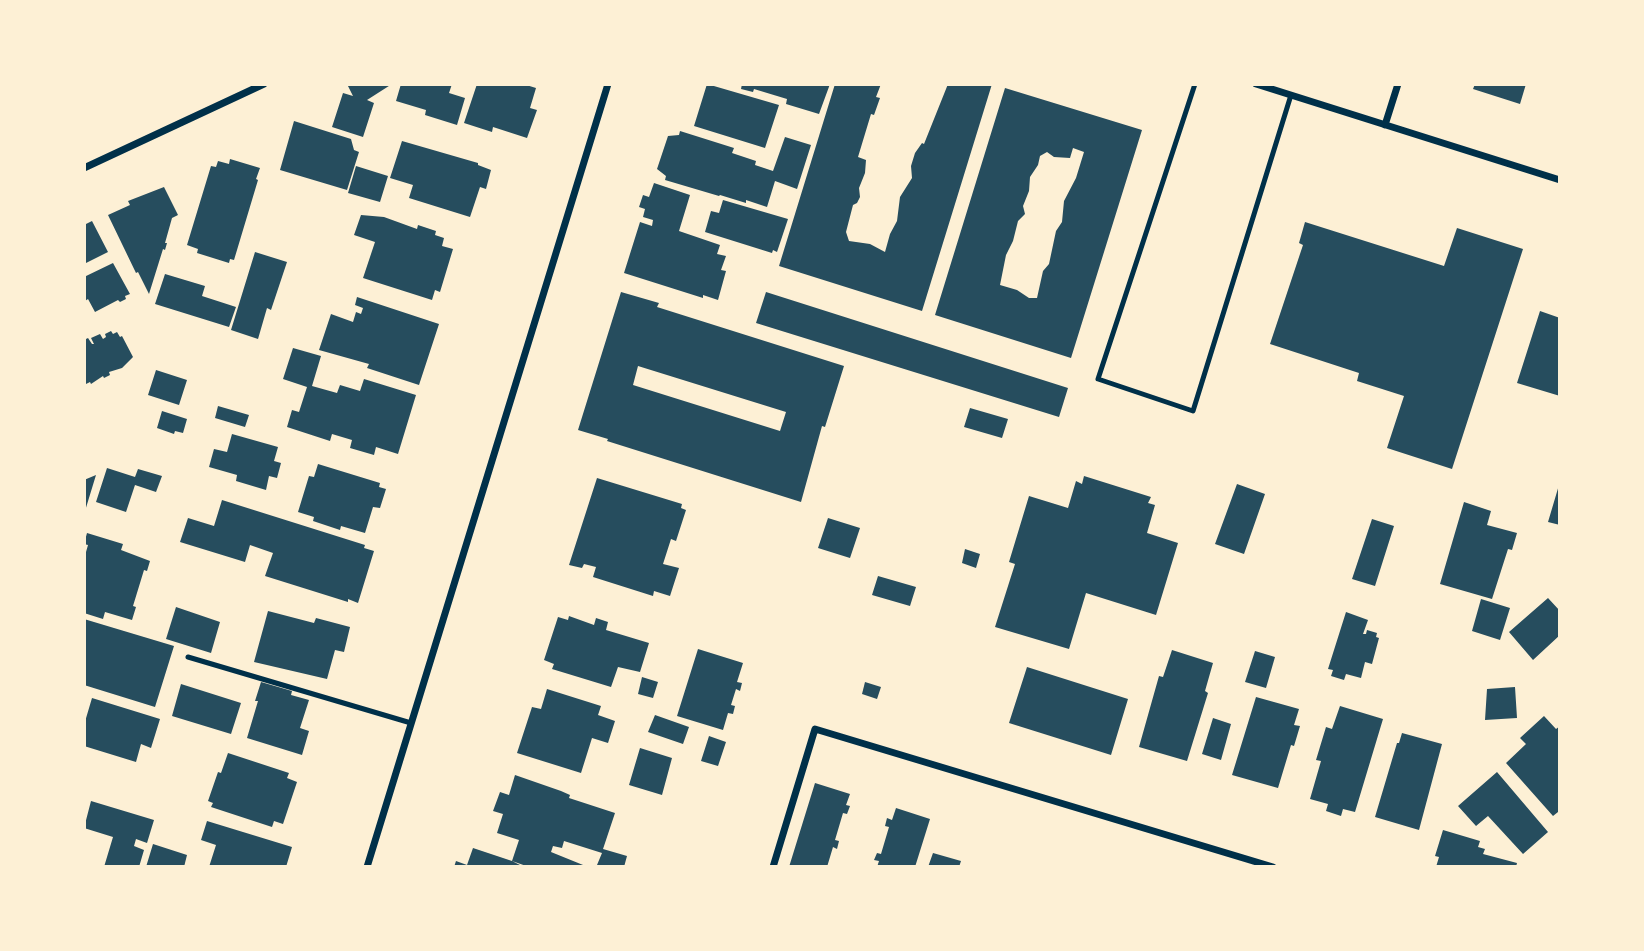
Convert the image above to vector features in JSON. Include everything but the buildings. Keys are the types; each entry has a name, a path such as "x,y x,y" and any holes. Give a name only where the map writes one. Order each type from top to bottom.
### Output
{"street":[{"path":"84,168 264,84"},
{"path":"367,867 608,84"},
{"path":"1256,84 1560,180"},
{"path":"1385,125 1398,84"},
{"path":"773,867 815,729 1273,867"}],"lane":[{"path":"1195,84 1098,379 1193,411 1292,95"},
{"path":"188,657 411,723"}]}
